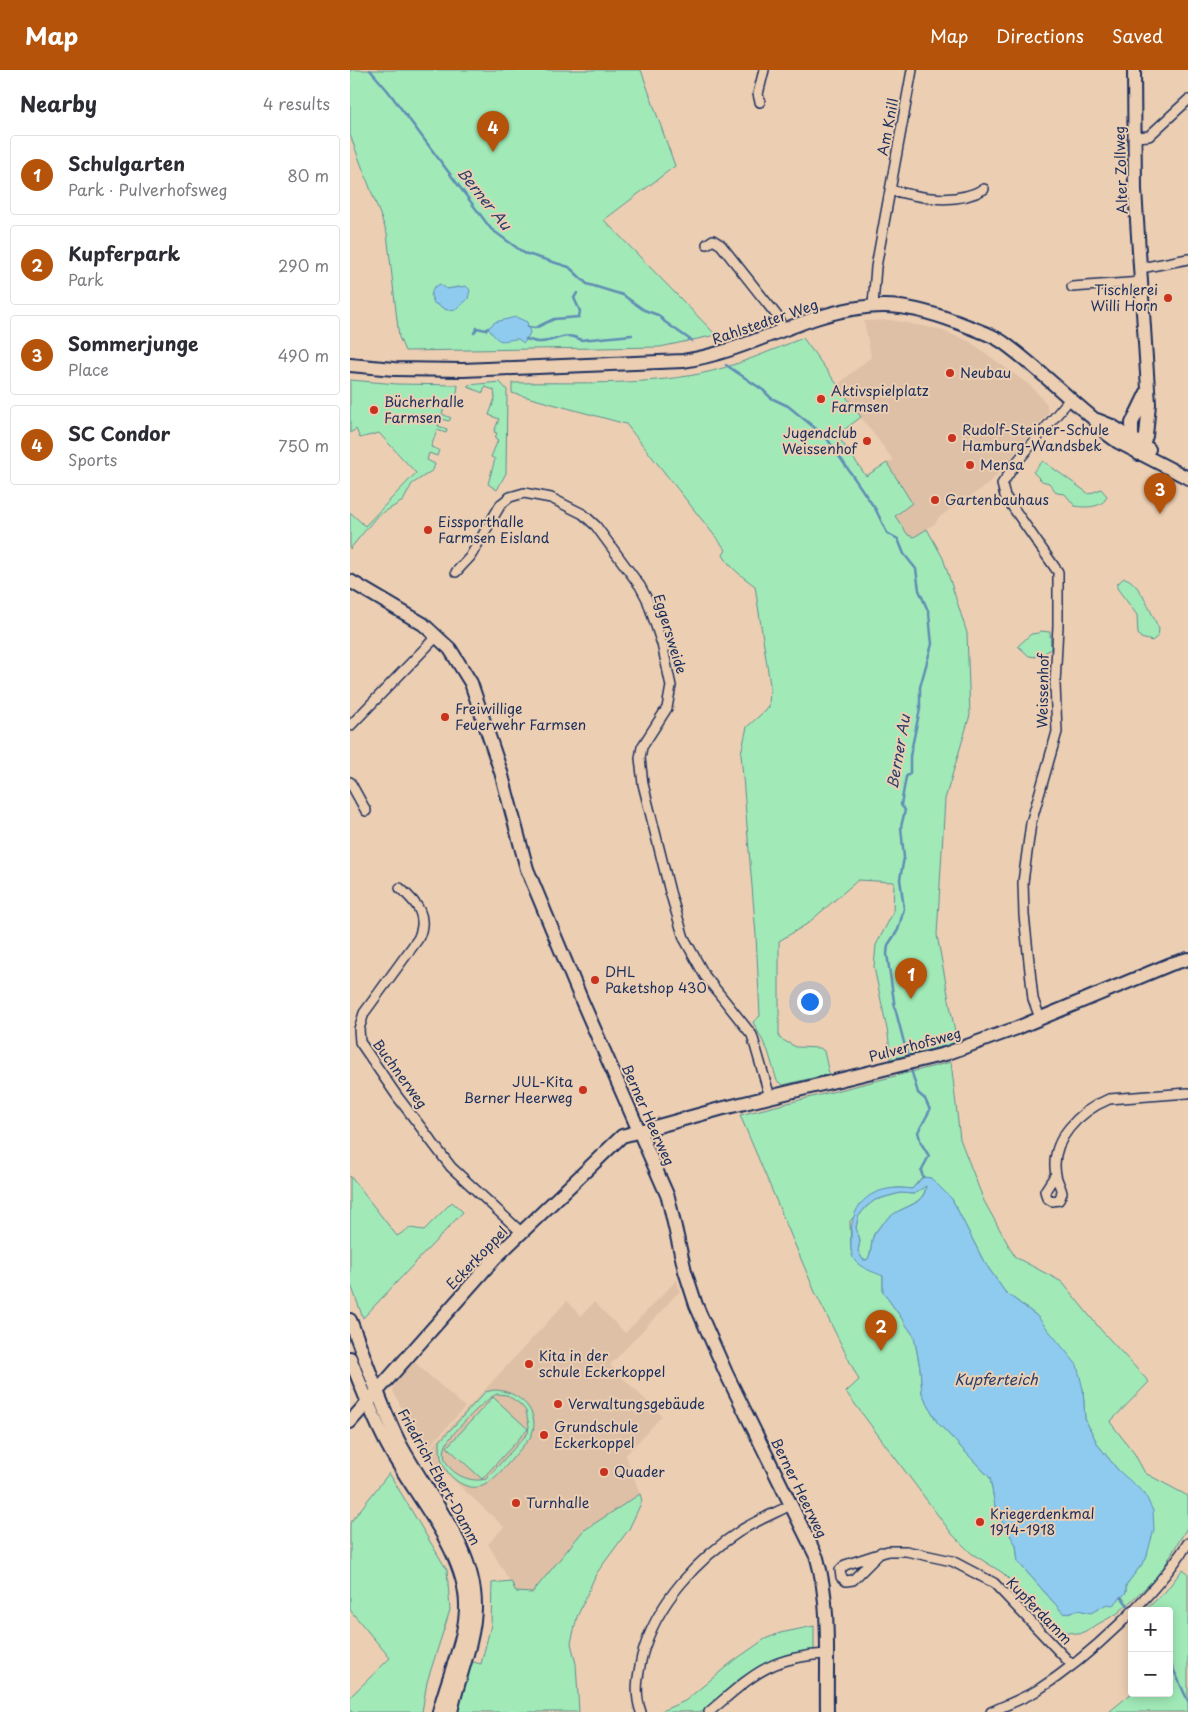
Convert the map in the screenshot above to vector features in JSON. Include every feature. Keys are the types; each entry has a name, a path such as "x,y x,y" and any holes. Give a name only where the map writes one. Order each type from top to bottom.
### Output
{"street":[{"path":"760,102 758,94 764,70"},
{"name":"Am Knill","path":"873,305 876,267 912,70"},
{"name":"Alter Zollweg","path":"1134,70 1135,190 1149,412 1139,450"},
{"path":"1135,137 1151,135 1188,100"},
{"path":"891,190 922,197 946,198 972,196 984,189"},
{"path":"707,244 713,240 721,245 778,317 783,331"},
{"path":"1141,268 1188,259"},
{"path":"1072,287 1142,282"},
{"name":"Rahlstedter Weg","path":"350,365 435,370 653,364 709,357 748,346 816,318 873,305 909,307 928,311 1004,342 1094,419 1107,434 1188,478"},
{"name":"Alter Zollweg","path":"1131,437 1132,423 1147,392"},
{"name":"Weissenhof","path":"1040,1018 1033,999 1024,916 1023,882 1031,823 1057,732 1055,684 1058,572 1005,496 1002,484 1016,463 1070,399"},
{"name":"Rahlstedter Weg","path":"1094,419 1112,426 1131,437 1139,450 1188,471"},
{"path":"1112,426 1132,423"},
{"name":"Eggersweide","path":"456,572 470,557 501,504 510,497 524,493 552,498 583,514 596,526 643,590 662,644 671,686 667,708 642,747 640,758 643,784 670,892 684,938 705,976 752,1035 770,1097"},
{"name":"Berner Heerweg","path":"350,581 409,614 437,636 460,663 475,690 501,772 527,869 547,920 668,1197 687,1278 707,1331 811,1545 820,1570 825,1597 827,1712"},
{"path":"350,726 437,636"},
{"path":"350,782 366,810"},
{"name":"Buchnerweg","path":"400,888 421,909 423,929 418,939 364,1013 359,1029 360,1042 397,1096 451,1167 522,1233"},
{"name":"Pulverhofsweg","path":"639,1130 969,1047 1171,964 1188,959"},
{"path":"1056,1174 1056,1149 1062,1138 1088,1110 1098,1103 1109,1099 1188,1093"},
{"name":"Eckerkoppel","path":"350,1422 368,1402 378,1385 486,1268 618,1140 628,1133 639,1130"},
{"name":"Friedrich-Ebert-Damm","path":"350,1320 378,1385 399,1441 467,1560 473,1584 475,1609 471,1638 451,1712"},
{"name":"Friedrich-Ebert-Damm","path":"350,1358 388,1446 458,1563 464,1585 466,1609 462,1636 446,1682 439,1712"},
{"path":"355,1371 378,1385"},
{"path":"641,1712 638,1703 638,1672 652,1626 664,1605 699,1565 723,1544 744,1529 791,1505"},
{"name":"Kupferdamm","path":"881,1552 906,1551 952,1561 986,1577 999,1588 1072,1665 1132,1610 1169,1572 1188,1543"},
{"path":"709,1712 744,1683 771,1664 799,1656 827,1654"},
{"path":"992,1712 1038,1690 1072,1665"}],"shaded area":[{"name":"Rudolf-Steiner-Schule Hamburg-Wandsbek","path":"891,320 938,329 969,341 1032,387 1047,404 1048,413 990,483 938,518 936,523 914,537 908,535 895,516 912,503 887,463 893,460 837,385 871,357 864,321"},
{"name":"Grundschule Eckerkoppel","path":"677,1280 680,1291 610,1365 662,1416 626,1455 640,1494 583,1531 532,1593 516,1592 488,1544 504,1527 425,1454 567,1301 581,1316 594,1302 625,1333"},
{"path":"414,1362 465,1407 424,1453 393,1391 394,1384"}],"green space":[{"path":"350,70 641,70 675,166 604,220 716,335 660,347 405,351 399,337 387,233 350,135","holes":["459,287 447,310 434,303 447,289"]},
{"path":"803,338 861,417 837,435 866,476 887,463 912,503 895,516 908,535 914,537 927,529 943,558 967,633 970,715 945,799 937,935 957,1043 891,1059 888,1034 874,967 876,945 893,913 894,882 858,880 807,924 779,941 779,1038 796,1047 820,1048 824,1051 829,1074 783,1085 777,1081 768,1051 753,1022 760,1016 756,935 741,753 747,727 769,707 770,685 755,586 729,564 723,555 726,550 626,424 512,393 512,383 606,383 676,378 726,367"},
{"path":"350,380 397,384 458,385 456,402 447,400 442,414 451,418 449,421 441,419 438,426 447,429 446,433 437,430 431,447 439,450 437,456 429,453 427,460 435,464 433,470 412,484 403,501 377,516 350,549 350,512 365,526 416,473 379,433 360,438 356,429 350,433"},
{"path":"500,382 507,390 506,473 497,490 488,484 495,459 491,457 498,440 495,438 497,433 494,432 499,419 489,415 495,398 494,390 485,387 483,393 468,387 468,385"},
{"path":"1043,461 1089,494 1101,489 1107,496 1105,500 1094,506 1075,506 1065,494 1057,493 1049,483 1042,481 1033,472"},
{"path":"1124,578 1130,580 1140,591 1159,629 1158,636 1152,641 1141,638 1138,634 1137,615 1117,588 1117,584"},
{"path":"1040,631 1050,632 1051,649 1043,654 1036,654 1036,657 1029,656 1018,646 1031,634 1039,633"},
{"path":"951,1062 960,1139 984,1201 1015,1257 1062,1282 1101,1330 1149,1382 1110,1422 1134,1453 1145,1473 1188,1496 1188,1526 1159,1575 1118,1613 1080,1634 1060,1631 1003,1573 971,1553 952,1534 846,1392 859,1380 815,1292 740,1115","holes":["922,1177 931,1178 952,1199 983,1260 1005,1292 1037,1316 1083,1389 1085,1419 1098,1445 1118,1470 1146,1559 1126,1585 1126,1593 1091,1612 1078,1610 1064,1614 1018,1562 1016,1545 996,1511 990,1478 937,1422 922,1393 914,1336 883,1292 883,1276 851,1251 850,1221 870,1199 876,1194 891,1189 912,1189"]},
{"path":"350,1176 397,1236 410,1228 424,1230 452,1202 463,1212 363,1318 350,1282"},
{"path":"926,1185 922,1197 895,1213 877,1230 873,1237 869,1257 867,1260 863,1260 858,1251 860,1241 856,1228 858,1217 866,1207 875,1200 900,1193 914,1194"},
{"path":"503,1391 520,1399 531,1412 534,1420 533,1429 530,1438 493,1479 481,1486 468,1486 456,1480 446,1470 441,1459 440,1441 485,1392","holes":["497,1394 507,1395 526,1411 529,1426 528,1433 486,1479 469,1479 454,1472 448,1466 444,1451 450,1438 485,1402"]},
{"path":"493,1397 528,1429 482,1479 447,1447"},
{"path":"389,1473 447,1570 450,1610 427,1682 422,1712 350,1712 350,1697 390,1658 350,1610 350,1523"},
{"path":"640,1494 642,1501 629,1529 596,1574 577,1617 571,1643 576,1664 579,1712 456,1712 469,1661 481,1664 491,1625 492,1583 511,1581 516,1592 532,1593 583,1531"},
{"path":"1183,1569 1188,1573 1188,1712 1109,1712 1128,1696 1173,1697 1173,1607 1148,1607 1165,1592"},
{"path":"814,1626 814,1658 786,1662 713,1711 659,1712 685,1701 732,1662 765,1639 780,1633"}],"water":[{"path":"440,284 447,289 466,286 470,290 468,299 457,309 447,310 434,303 431,296 433,288"},
{"path":"516,317 527,322 530,333 524,343 518,339 498,340 488,328 495,322"},
{"name":"Kupferteich","path":"923,1177 931,1178 952,1199 983,1260 1005,1292 1037,1316 1077,1365 1083,1389 1085,1419 1098,1445 1118,1470 1145,1494 1153,1511 1154,1529 1146,1559 1126,1585 1126,1593 1113,1605 1107,1604 1091,1613 1078,1610 1064,1614 1018,1562 1016,1545 996,1511 990,1478 937,1422 922,1393 914,1336 883,1292 883,1276 868,1270 853,1259 851,1247 852,1224 860,1204 877,1192 887,1189 912,1189","holes":["926,1186 925,1193 917,1202 895,1213 881,1225 873,1238 869,1257 867,1260 863,1260 858,1251 860,1241 856,1228 858,1217 866,1207 875,1200 900,1193 914,1194"]}],"waterway":[{"name":"Berner Au","path":"370,70 388,91 491,229 524,253 569,267 587,284 623,295 644,310 658,315 692,341"},
{"path":"528,327 535,328 554,319 579,317 580,311 574,298 577,293"},
{"path":"474,333 477,328 486,330 488,328"},
{"path":"526,339 544,342 570,336 581,340 632,335"},
{"name":"Berner Au","path":"726,365 763,390 771,398 788,406 826,437 876,510 887,533 898,539 904,554 916,569 919,590 929,613 932,644 920,687 920,709 910,756 910,773 906,777 901,805 905,810 901,827 904,858 900,879 904,909 898,930 888,945 887,954 895,1008 908,1058"},
{"name":"Berner Au","path":"910,1066 918,1093 925,1099 930,1110 918,1132 921,1143 929,1156 921,1171 923,1177"},
{"name":"Berner Au","path":"1121,1597 1129,1607"},
{"name":"Berner Au","path":"1173,1669 1188,1701"}],"place":[{"name":"SC Condor","path":"493,152"},
{"name":"Tischlerei Willi Horn","path":"1168,298"},
{"name":"Neubau","path":"950,373"},
{"name":"Aktivspielplatz Farmsen","path":"821,399"},
{"name":"Bücherhalle Farmsen","path":"374,410"},
{"name":"Rudolf-Steiner-Schule Hamburg-Wandsbek","path":"952,438"},
{"name":"Jugendclub Weissenhof","path":"867,441"},
{"name":"Mensa","path":"970,465"},
{"name":"Gartenbauhaus","path":"935,500"},
{"name":"Sommerjunge","path":"1160,514"},
{"name":"Eissporthalle Farmsen Eisland","path":"428,530"},
{"name":"Freiwillige Feuerwehr Farmsen","path":"445,717"},
{"name":"DHL Paketshop 430","path":"595,980"},
{"name":"Schulgarten","path":"911,999"},
{"name":"JUL-Kita Berner Heerweg","path":"583,1090"},
{"name":"Kupferpark","path":"881,1351"},
{"name":"Kita in der schule Eckerkoppel","path":"529,1364"},
{"name":"Verwaltungsgebäude","path":"558,1404"},
{"name":"Grundschule Eckerkoppel","path":"544,1435"},
{"name":"Quader","path":"604,1472"},
{"name":"Turnhalle","path":"516,1503"},
{"name":"Kriegerdenkmal 1914-1918","path":"980,1522"}]}
